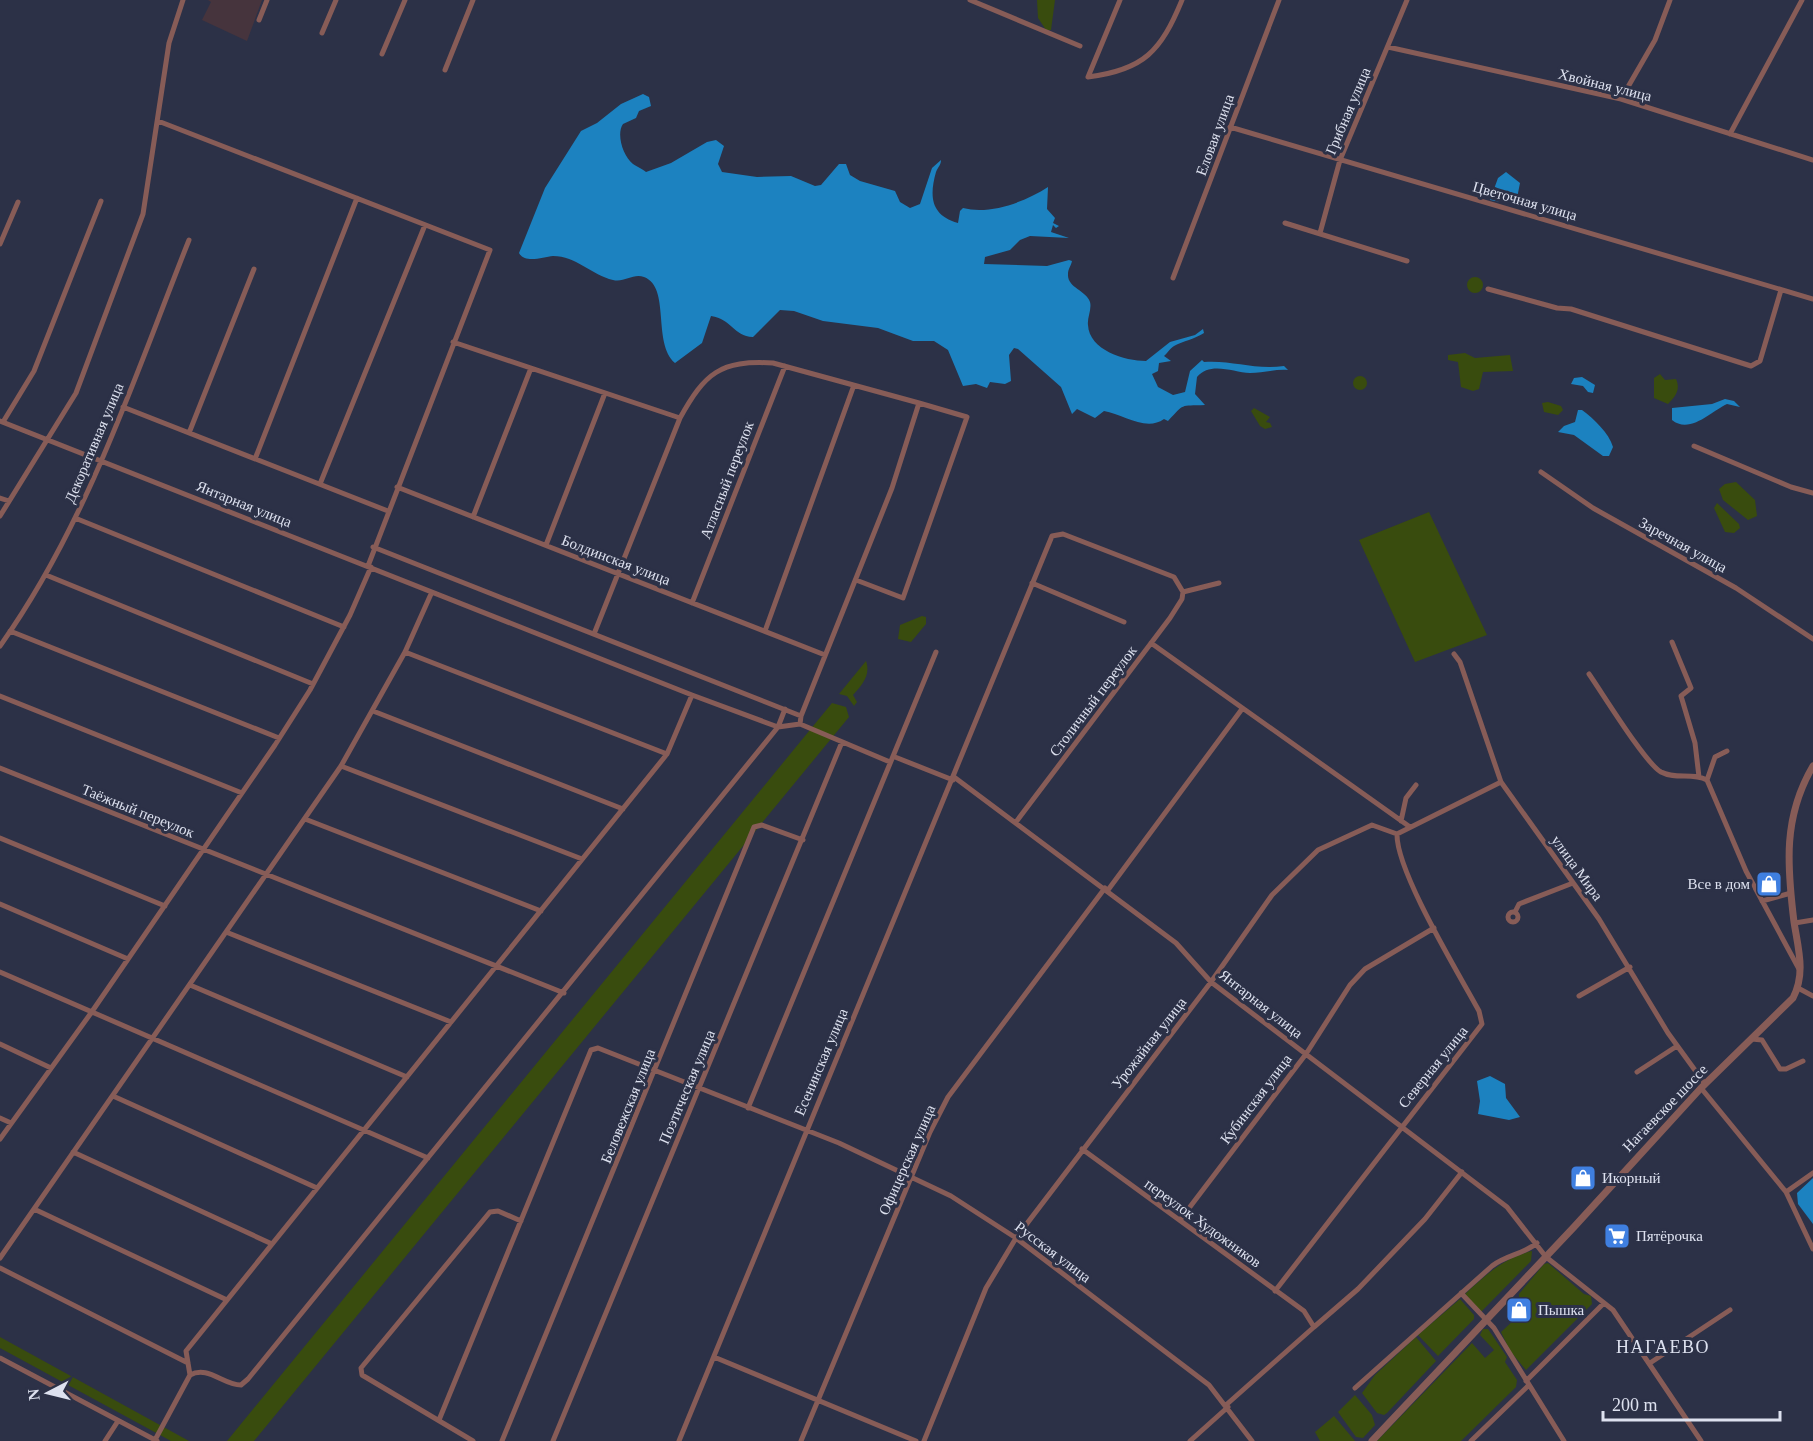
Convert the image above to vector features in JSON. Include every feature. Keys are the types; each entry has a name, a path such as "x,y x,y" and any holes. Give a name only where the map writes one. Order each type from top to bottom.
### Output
{"street":[{"path":"0,516 76,393 143,214 169,43 183,0"},
{"path":"259,20 267,0"},
{"path":"322,33 336,0"},
{"path":"382,54 405,0"},
{"path":"445,70 473,0"},
{"path":"970,0 1080,46"},
{"path":"1120,0 1088,77 1116,73 1145,59 1168,34 1182,0"},
{"name":"Еловая улица","path":"1173,278 1255,57 1279,0"},
{"name":"Грибная улица","path":"1320,233 1340,160 1407,0"},
{"path":"1621,99 1655,40 1670,0"},
{"path":"1730,134 1802,0"},
{"name":"Хвойная улица","path":"1388,47 1621,99 1813,160"},
{"path":"0,1139 165,906 313,684 344,627 369,567 373,547 490,250 158,121"},
{"name":"Цветочная улица","path":"1230,127 1813,299"},
{"path":"255,459 357,198"},
{"path":"2,422 34,370 101,201"},
{"path":"0,244 18,202"},
{"path":"1285,223 1407,261"},
{"path":"320,484 425,225"},
{"name":"Декоративная улица","path":"0,646 33,600 102,461 189,240"},
{"path":"189,433 254,269"},
{"path":"1488,289 1557,308 1571,309 1750,366 1760,361 1781,290"},
{"path":"453,342 680,418"},
{"path":"594,634 680,418 697,388 722,368 751,362 785,366 967,417 903,598 856,580"},
{"name":"Атласный переулок","path":"692,603 785,366"},
{"path":"473,517 531,368"},
{"path":"765,631 854,385"},
{"path":"546,545 605,393"},
{"path":"800,724 801,716 892,488 919,403"},
{"path":"123,407 388,511"},
{"name":"Янтарная улица","path":"2,422 369,567 431,594 778,727"},
{"path":"1694,446 1791,487 1813,493"},
{"name":"Заречная улица","path":"1541,472 1593,508 1736,588 1813,639"},
{"name":"Болдинская улица","path":"397,487 825,655"},
{"path":"0,498 9,501"},
{"path":"75,518 344,627"},
{"name":"Есенинская улица","path":"679,1441 1052,536 1056,533 1174,577 1183,592"},
{"path":"373,547 801,716"},
{"path":"46,575 313,684"},
{"path":"1032,583 1124,622"},
{"path":"1183,592 1219,583"},
{"name":"Столичный переулок","path":"1016,822 1151,643 1182,599 1183,592"},
{"path":"0,1258 341,766 405,652 431,594"},
{"path":"10,632 279,738"},
{"path":"1672,642 1691,688 1681,696 1695,743 1699,777"},
{"path":"1151,643 1242,710 1410,827"},
{"path":"405,652 667,754"},
{"path":"748,1108 890,762 895,757 897,745 936,652"},
{"name":"улица Мира","path":"1454,654 1460,662 1501,782 1630,968 1703,1086 1786,1192 1813,1249"},
{"path":"1589,674 1653,766 1670,776 1699,777 1707,780"},
{"path":"190,1375 186,1351 667,754 692,695"},
{"path":"0,696 242,793"},
{"path":"0,1358 156,1441 190,1375 197,1371 205,1371 233,1385 241,1385 564,993 778,727 785,709"},
{"name":"Офицерская улица","path":"801,1441 930,1132 948,1097 1242,710"},
{"path":"373,711 623,809"},
{"path":"778,727 800,724 890,762"},
{"name":"Поэтическая улица","path":"553,1441 843,742"},
{"path":"1727,752 1715,757 1707,780 1762,901 1801,971"},
{"name":"Янтарная улица","path":"895,757 953,778 1016,822 1176,943 1211,982 1507,1207 1546,1257 1612,1310 1701,1441"},
{"path":"341,766 582,860"},
{"name":"Нагаевское шоссе","path":"1372,1441 1703,1086 1793,998 1798,988 1801,971 1788,862 1791,823 1796,799 1813,766"},
{"name":"Таёжный переулок","path":"0,768 564,993"},
{"path":"1397,834 1501,782"},
{"path":"1401,821 1406,798 1416,785"},
{"path":"305,819 541,911"},
{"name":"Беловежская улица","path":"502,1441 753,827 762,825 803,840"},
{"name":"Урожайная улица","path":"924,1441 986,1288 1016,1238 1211,982 1272,895 1318,850 1372,825 1397,834"},
{"name":"Северная улица","path":"1275,1291 1401,1125 1482,1024 1479,1011 1399,855 1397,834"},
{"path":"0,838 165,906"},
{"path":"1515,912 1519,904 1573,884"},
{"path":"1762,901 1791,893"},
{"path":"0,904 128,959"},
{"path":"1795,924 1813,920"},
{"name":"Кубинская улица","path":"1180,1220 1306,1054 1350,985 1365,969 1434,927"},
{"path":"226,932 451,1022"},
{"path":"1579,996 1630,968"},
{"path":"0,972 428,1158"},
{"path":"190,985 407,1077"},
{"path":"1798,988 1813,996"},
{"path":"1752,1039 1762,1040 1780,1069 1786,1070 1803,1061"},
{"path":"0,1044 51,1068"},
{"path":"1636,1072 1677,1046"},
{"name":"Русская улица","path":"521,1221 591,1050 598,1048 806,1130 951,1196 1016,1238 1209,1385 1252,1441"},
{"path":"113,1096 317,1188"},
{"path":"0,1118 11,1123"},
{"name":"переулок Художников","path":"1082,1149 1275,1291 1308,1317 1314,1327"},
{"path":"73,1152 272,1244"},
{"path":"1190,1441 1358,1289 1425,1219 1462,1172"},
{"path":"1786,1192 1813,1173"},
{"path":"34,1209 227,1300"},
{"path":"439,1420 521,1221 498,1211 490,1212 361,1368 362,1375 473,1441"},
{"path":"1355,1388 1502,1259 1530,1249 1536,1243"},
{"path":"0,1268 188,1363"},
{"path":"1461,1293 1494,1328 1564,1441"},
{"path":"1472,1441 1604,1303"},
{"path":"1650,1363 1730,1310"},
{"path":"714,1357 916,1441"},
{"path":"105,1441 118,1421"}],"shaded area":[{"path":"208,0 262,0 247,41 202,20 211,2"}],"green space":[{"path":"1037,0 1055,0 1051,30 1046,30 1038,18"},
{"path":"1472,277 1478,277 1483,285 1481,291 1472,293 1467,288 1467,282"},
{"path":"1465,353 1475,358 1510,355 1513,371 1483,372 1479,389 1473,391 1461,387 1458,362 1448,360 1448,355"},
{"path":"1660,374 1665,380 1676,379 1678,387 1668,404 1654,398 1654,378"},
{"path":"1357,376 1363,376 1367,383 1363,390 1357,390 1353,386 1353,380"},
{"path":"1548,402 1561,406 1563,410 1558,415 1544,412 1542,403"},
{"path":"1254,408 1270,417 1266,422 1272,427 1265,429 1260,426 1251,411"},
{"path":"1736,482 1755,500 1757,516 1748,520 1723,500 1719,489 1725,484"},
{"path":"1717,503 1739,524 1740,528 1734,533 1725,532 1714,508"},
{"path":"1429,512 1487,635 1415,662 1359,540"},
{"path":"922,616 926,617 926,624 911,642 898,639 900,625"},
{"path":"866,661 866,675 853,695 857,702 854,706 847,696 839,694"},
{"path":"832,703 846,707 849,717 254,1441 227,1441"},
{"path":"1532,1251 1531,1261 1480,1313 1465,1294 1504,1263"},
{"path":"1548,1263 1584,1294 1591,1296 1592,1304 1526,1370 1510,1351 1501,1332 1515,1319 1518,1321 1527,1305 1519,1299 1519,1294 1544,1264"},
{"path":"1460,1299 1474,1315 1474,1319 1438,1356 1418,1335"},
{"path":"1483,1329 1488,1329 1507,1357 1505,1362 1517,1380 1516,1387 1461,1441 1377,1441 1472,1343 1485,1358 1494,1350 1480,1335"},
{"path":"0,1337 189,1441 171,1441 0,1348"},
{"path":"1416,1337 1436,1361 1387,1413 1384,1415 1377,1413 1362,1393 1375,1375"},
{"path":"1355,1395 1372,1415 1375,1425 1363,1438 1356,1437 1338,1412"},
{"path":"1334,1416 1355,1441 1320,1441 1315,1432"}],"water":[{"path":"643,94 649,97 651,106 639,111 636,118 623,124 620,133 626,156 633,164 646,172 671,163 707,142 716,140 724,146 718,164 722,172 757,177 791,176 815,186 821,185 839,164 846,164 850,175 860,181 895,191 900,202 910,208 920,204 932,168 941,160 934,181 934,204 942,215 958,223 960,211 963,208 984,210 1007,206 1029,198 1048,187 1047,209 1055,218 1053,223 1059,226 1056,228 1053,225 1051,232 1069,238 1030,236 1020,240 1010,250 985,257 984,264 1047,266 1072,261 1068,279 1090,302 1088,322 1090,334 1101,347 1128,359 1146,361 1170,342 1195,335 1203,329 1204,333 1171,348 1164,356 1171,361 1159,363 1158,371 1152,374 1158,387 1173,395 1185,392 1190,371 1202,360 1263,367 1284,366 1288,370 1250,373 1208,369 1197,377 1195,394 1205,405 1183,407 1168,421 1164,419 1150,424 1104,411 1095,418 1077,409 1072,414 1061,387 1018,349 1014,348 1009,355 1011,381 1005,384 990,382 987,388 976,384 963,386 948,350 934,341 913,341 878,328 823,321 794,311 780,310 753,337 741,334 724,320 711,316 702,343 675,363 664,343 657,292 652,283 644,277 613,280 569,259 553,256 530,259 519,253 545,188 581,131 597,123 621,104"},
{"path":"1506,172 1520,183 1517,198 1501,202 1490,200 1498,178"},
{"path":"1582,377 1595,385 1593,393 1588,392 1583,386 1571,384 1574,378"},
{"path":"1725,399 1734,401 1740,407 1727,404 1701,420 1686,425 1672,420 1672,408 1712,404"},
{"path":"1578,410 1582,410 1591,418 1608,437 1613,447 1609,456 1603,456 1574,435 1558,432 1564,426 1575,422"},
{"path":"1490,1076 1505,1084 1506,1098 1520,1117 1509,1120 1478,1114 1480,1101 1477,1081"},
{"path":"1813,1178 1813,1224 1798,1204 1797,1193"}],"place":[{"name":"Все в дом","path":"1769,884"},
{"name":"Икорный","path":"1583,1178"},
{"name":"Пятёрочка","path":"1617,1236"},
{"name":"Пышка","path":"1519,1310"}],"district":[{"name":"НАГАЕВО","path":"1663,1347"}]}
